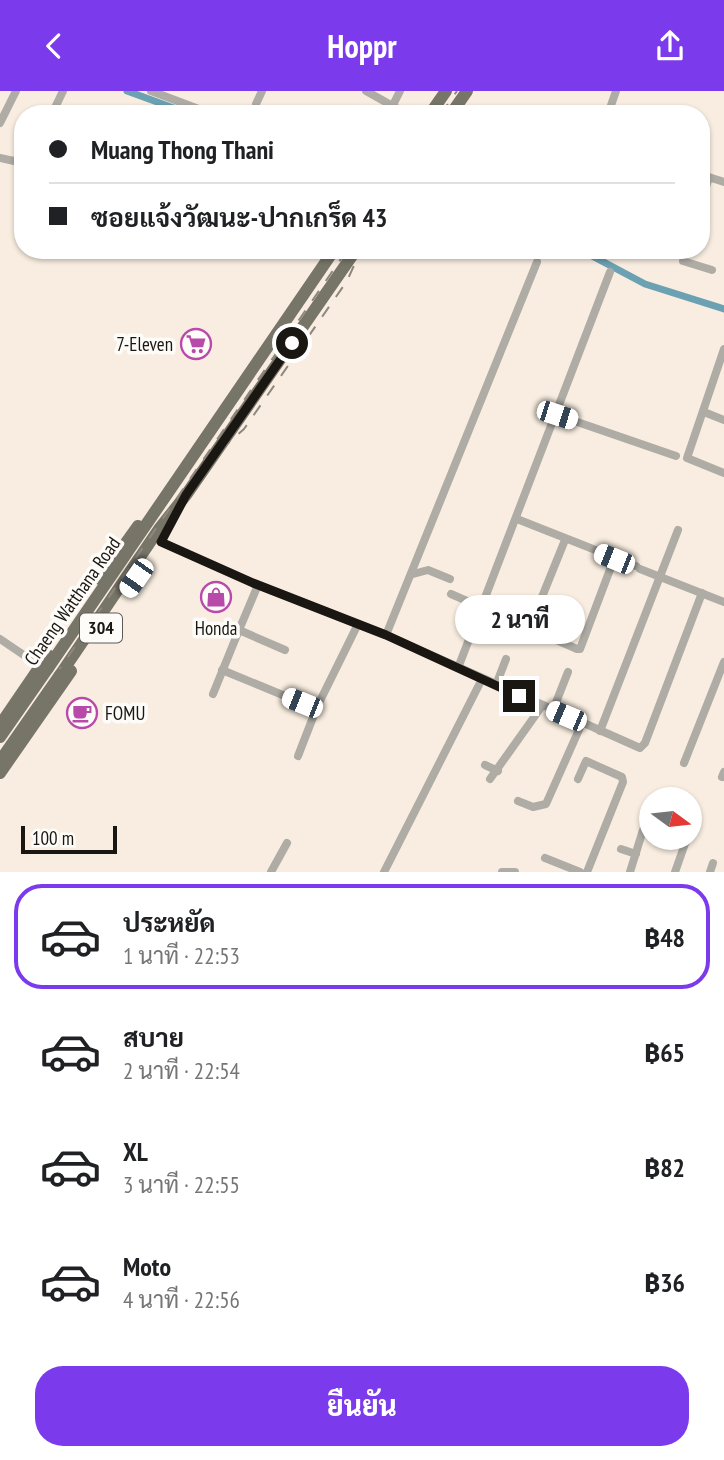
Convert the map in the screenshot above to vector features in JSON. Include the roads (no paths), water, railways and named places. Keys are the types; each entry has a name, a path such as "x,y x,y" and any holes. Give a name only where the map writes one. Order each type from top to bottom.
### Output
{"main road":[{"name":"Chaeng Watthana Road","path":"2,722 150,523 171,485 328,259"},
{"name":"Chaeng Watthana Road","path":"0,773 5,760 60,675 159,529 186,495 350,259"},
{"name":"Chaeng Watthana Road","path":"5,760 25,737 161,542 186,495"},
{"name":"Chaeng Watthana Road","path":"0,738 44,667"},
{"path":"2,722 5,735 19,741 25,737"},
{"path":"0,738 9,744 5,760"}],"street":[{"path":"0,123 16,91"},
{"path":"151,91 188,105"},
{"path":"256,104 262,91"},
{"path":"366,91 393,105 400,91"},
{"path":"684,259 712,270"},
{"path":"386,635 413,574 537,262"},
{"path":"458,668 610,272"},
{"path":"724,349 687,458 724,473"},
{"path":"704,412 724,419"},
{"path":"557,415 676,456"},
{"path":"517,519 724,602"},
{"path":"600,731 678,530"},
{"path":"529,629 565,540"},
{"path":"161,542 258,585 386,635 640,748 645,743 702,593"},
{"path":"451,594 580,649 614,559"},
{"path":"413,574 428,570 450,579"},
{"path":"213,694 258,585"},
{"path":"298,756 317,707 358,624"},
{"path":"239,630 285,650"},
{"path":"0,639 44,667"},
{"path":"496,685 506,659"},
{"path":"684,763 724,662"},
{"path":"222,670 302,703"},
{"path":"553,711 568,672"},
{"path":"384,872 482,679"},
{"path":"490,779 542,706"},
{"path":"518,801 533,807 546,804 582,723"},
{"path":"578,779 586,761 622,777 623,782 587,872"},
{"path":"485,765 498,771"},
{"path":"271,872 287,843"},
{"path":"630,872 639,844"},
{"path":"621,849 636,854"},
{"path":"675,872 682,851"},
{"path":"545,858 580,872"},
{"path":"502,872 516,872"}],"waterway":[{"path":"127,91 165,105"},
{"path":"598,259 645,284 724,309"}],"railway":[{"path":"447,105 457,91"},
{"path":"0,756 341,259"},
{"path":"203,466 244,429 347,281 357,259"}],"place":[{"name":"7-Eleven","path":"196,344"},
{"name":"Honda","path":"216,597"},
{"name":"FOMU","path":"82,713"}]}
